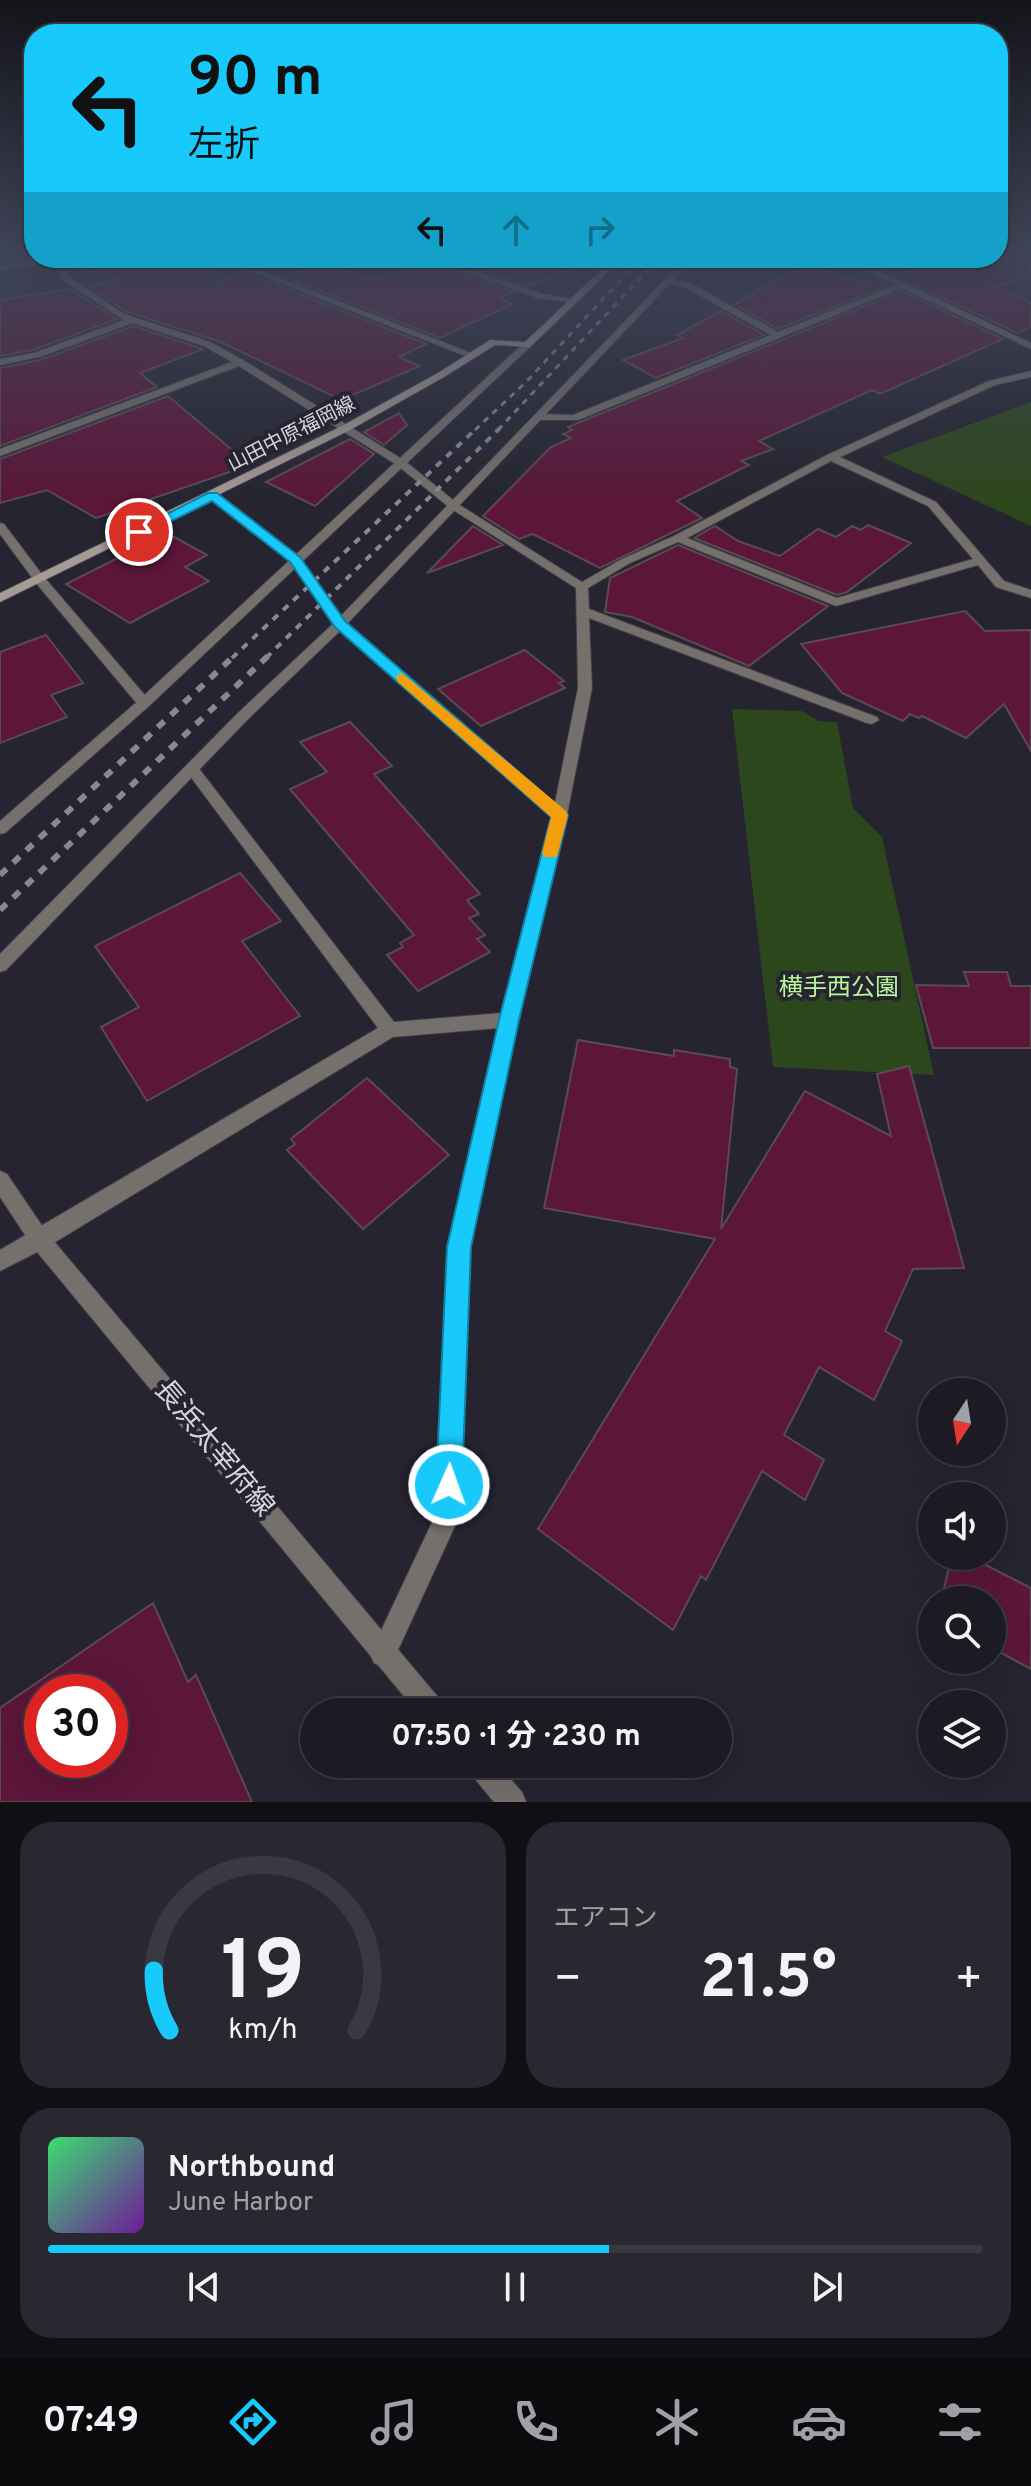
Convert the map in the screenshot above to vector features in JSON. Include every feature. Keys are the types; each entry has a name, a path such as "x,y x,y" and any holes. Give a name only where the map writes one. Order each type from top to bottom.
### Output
{"main road":[{"path":"527,345 539,334"},
{"name":"山田中原福岡線","path":"0,598 346,428 493,342 527,345"}],"street":[{"path":"0,362 36,355 93,334"},
{"path":"176,334 207,344 240,362 346,428 401,463 454,506 582,587"},
{"path":"417,334 471,355"},
{"path":"0,965 192,769 340,624 618,334"},
{"path":"1006,334 1031,346"},
{"path":"540,417 574,418 777,335"},
{"path":"0,829 144,703 527,345"},
{"path":"0,453 240,362"},
{"path":"582,587 626,561 678,538 831,457 992,383 1031,374"},
{"path":"831,457 932,504 1000,584 1031,594"},
{"path":"213,496 295,560 340,624 560,815"},
{"path":"0,526 40,580 144,703"},
{"path":"678,538 836,602 979,561"},
{"path":"383,1654 448,1515 459,1247 509,1020 560,815 585,688 582,587"},
{"path":"583,611 872,720"},
{"path":"192,769 390,1030"},
{"path":"0,1261 390,1030 509,1020"},
{"name":"長浜太宰府線","path":"0,1180 40,1240 422,1698"},
{"path":"491,1778 512,1802"}],"green space":[{"path":"1031,402 1031,526 882,457"},
{"name":"横手西公園","path":"732,709 802,711 818,721 837,722 853,808 882,837 934,1075 773,1067"}],"building":[{"path":"0,334 76,334 33,350 0,356"},
{"path":"111,334 158,334 203,349 140,373 157,387 0,446 0,368 40,360"},
{"path":"197,334 401,334 426,344 399,357 420,366 341,400 221,342"},
{"path":"796,334 993,334 1003,339 880,394 872,390 759,441 773,449 741,461 749,465 677,501 702,518 600,568 533,534 519,539 483,516 551,447 571,438 563,434 572,430 568,427"},
{"path":"677,335 764,335 656,378 623,360 683,338"},
{"path":"168,396 250,465 96,518 47,490 0,503 0,459"},
{"path":"399,413 407,425 384,445 364,432"},
{"path":"350,439 374,454 315,506 266,482"},
{"path":"868,525 911,543 847,592 837,595 694,538 715,526 738,541 780,556 818,529 836,537 852,526 861,530"},
{"path":"473,526 503,545 427,573"},
{"path":"167,533 207,555 185,567 209,581 130,623 66,584"},
{"path":"678,545 828,606 749,666 632,617 605,612 610,578"},
{"path":"965,611 985,631 1031,630 1031,751 1004,704 966,738 922,716 919,718 910,714 903,721 842,693 801,644"},
{"path":"46,635 83,683 51,695 67,717 0,743 0,652"},
{"path":"525,650 564,681 559,683 565,688 481,726 438,689"},
{"path":"350,722 392,766 374,774 480,894 467,900 479,914 469,918 485,935 477,939 490,952 418,991 387,955 403,947 400,943 414,935 290,789 327,772 300,742"},
{"path":"240,873 281,921 242,941 300,1016 147,1101 101,1027 139,1007 95,946"},
{"path":"964,972 1007,972 1011,986 1031,986 1031,1048 933,1048 916,985 969,986"},
{"path":"578,1040 674,1056 674,1050 730,1059 730,1067 737,1069 721,1229 805,1091 891,1136 877,1074 909,1066 964,1268 913,1269 885,1331 902,1341 874,1400 819,1367 784,1435 824,1460 805,1500 762,1471 706,1580 701,1576 673,1630 538,1529 715,1239 544,1208"},
{"path":"367,1078 449,1155 363,1229 287,1150 295,1144 291,1139"},
{"path":"948,1570 996,1570 1031,1588 1031,1669 1006,1656 1006,1586 944,1586"},
{"path":"153,1603 188,1682 196,1675 252,1802 0,1802 0,1708 24,1692 24,1778 128,1778 128,1674 50,1674"}],"railway":[{"path":"475,430 570,334"},
{"path":"498,430 588,334"},
{"path":"232,658 477,428"},
{"path":"266,658 498,430"},
{"path":"0,875 234,656"},
{"path":"0,910 268,656"}],"slow traffic":[{"path":"402,678 560,815 551,853"}],"route":[{"path":"139,532 213,496 295,560 340,624 560,815 509,1020 459,1247 449,1485"}]}
